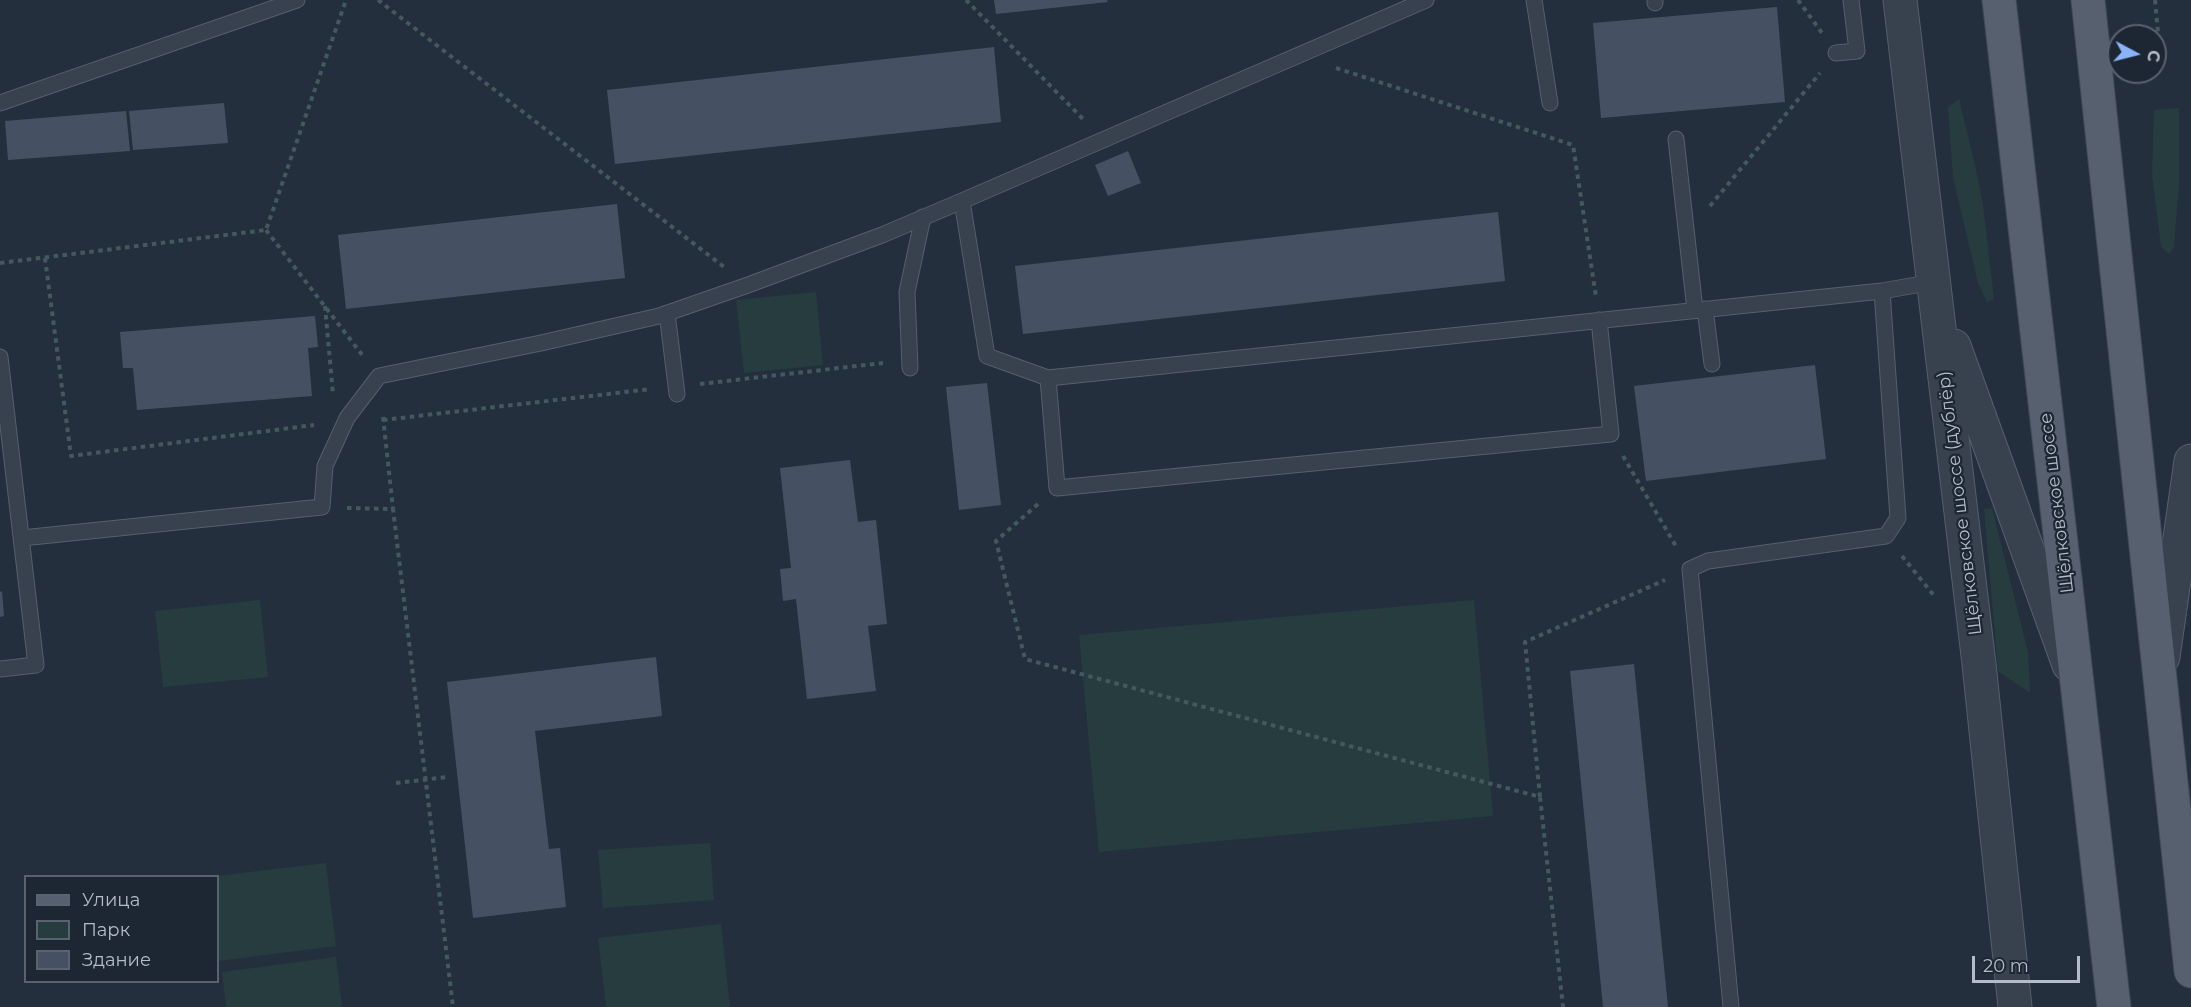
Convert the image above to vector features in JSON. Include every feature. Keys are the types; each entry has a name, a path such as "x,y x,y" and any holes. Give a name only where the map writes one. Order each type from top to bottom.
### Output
{"main road":[{"name":"Щёлковское шоссе","path":"1999,0 2114,1007"},
{"path":"2088,0 2191,971"}],"street":[{"name":"Щёлковское шоссе (дублёр)","path":"1900,0 1980,675 2015,1007"},
{"path":"1934,288 2078,690"},
{"path":"2160,680 2191,461"}],"lane":[{"path":"0,103 297,0"},
{"path":"22,538 322,507 325,466 347,418 379,376 542,343 667,313 748,285 923,218 1426,0"},
{"path":"1534,0 1550,103"},
{"path":"1836,53 1857,51 1851,0"},
{"path":"1676,139 1700,310 1712,364"},
{"path":"962,201 987,356 1048,378 1882,291 1934,288"},
{"path":"910,368 907,292 923,218"},
{"path":"1731,1007 1690,569 1708,561 1886,536 1898,518 1882,291"},
{"path":"667,313 676,390"},
{"path":"1048,378 1057,488 1611,434 1599,320"},
{"path":"0,357 36,665 0,669"}],"path":[{"path":"266,230 346,0"},
{"path":"378,0 748,285"},
{"path":"966,0 1103,140"},
{"path":"1709,207 1836,53 1798,0"},
{"path":"2155,0 2157,24"},
{"path":"1298,56 1573,145 1599,320"},
{"path":"0,263 266,230"},
{"path":"266,230 379,376 453,1007"},
{"path":"45,258 71,456 324,424"},
{"path":"325,306 333,399"},
{"path":"383,420 676,390 893,362"},
{"path":"1563,1007 1525,642 1690,569 1611,434"},
{"path":"1057,488 996,541 1025,659 1540,797"},
{"path":"322,507 393,509"},
{"path":"1886,536 1935,598"},
{"path":"396,783 448,777"}],"green space":[{"path":"1959,99 1983,205 1994,299 1987,302 1978,283 1953,178 1948,107"},
{"path":"2179,108 2179,184 2174,247 2169,254 2161,246 2152,176 2154,110"},
{"path":"816,292 823,365 744,373 736,300"},
{"path":"1992,508 2028,652 2030,693 1998,671 1984,509"},
{"path":"260,600 268,677 163,687 155,611"},
{"path":"1474,600 1493,816 1099,852 1079,635"},
{"path":"710,843 714,900 603,908 598,850"},
{"path":"326,863 336,946 219,961 219,876"},
{"path":"721,924 730,1007 606,1007 598,938"},
{"path":"336,957 342,1007 226,1007 222,972"}],"building":[{"path":"994,0 1107,0 1108,2 996,14"},
{"path":"1777,7 1785,102 1601,118 1593,23"},
{"path":"994,47 1001,122 615,164 607,90"},
{"path":"224,103 228,143 133,150 129,111"},
{"path":"126,111 130,151 8,160 5,121"},
{"path":"1128,151 1141,183 1108,196 1095,165"},
{"path":"617,204 625,278 346,309 338,235"},
{"path":"1498,212 1505,281 1023,334 1015,266"},
{"path":"315,316 318,347 308,348 312,396 137,410 133,368 123,368 120,332"},
{"path":"1815,365 1826,459 1646,481 1634,386"},
{"path":"987,383 1001,505 959,510 946,387"},
{"path":"850,460 858,522 876,520 887,624 868,626 876,691 807,699 796,599 783,601 780,569 791,568 780,468"},
{"path":"2,591 4,616 0,617 0,592"},
{"path":"656,657 662,716 535,731 549,849 560,848 566,907 473,918 447,682"},
{"path":"1634,664 1668,1007 1603,1007 1570,671"}]}
